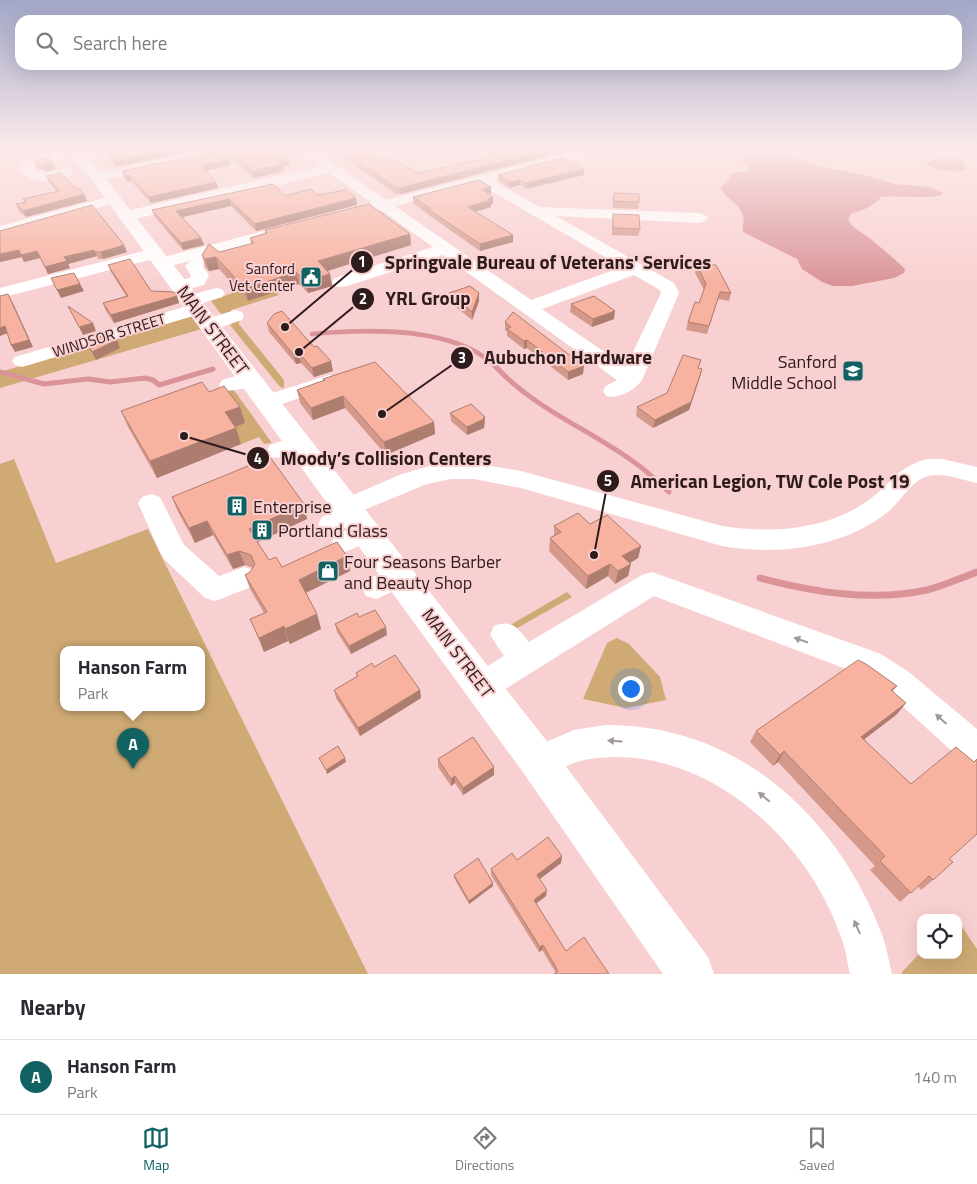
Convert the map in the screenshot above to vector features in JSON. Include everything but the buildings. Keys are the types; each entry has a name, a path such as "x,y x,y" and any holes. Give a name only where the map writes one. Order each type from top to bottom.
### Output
{"main road":[{"name":"MAIN STREET","path":"106,193 194,292 240,381 268,402 295,438 348,524 388,582 483,686 691,974"}],"street":[{"path":"0,231 49,193"},
{"path":"367,193 631,380"},
{"path":"331,218 429,193"},
{"path":"506,193 666,285 670,292 631,380 614,390"},
{"path":"539,212 700,218"},
{"path":"194,292 200,275 194,266 201,255 297,227"},
{"path":"341,282 445,249"},
{"path":"194,292 201,255"},
{"path":"527,308 636,268"},
{"path":"0,293 194,292"},
{"name":"WINDSOR STREET","path":"22,361 194,292"},
{"path":"268,402 302,387 346,375"},
{"path":"348,524 396,485 422,470 468,470 508,477 684,527 759,540 790,538 825,532 857,520 880,506 911,475 921,469 937,468 977,475"},
{"path":"151,503 174,552 215,590 244,578"},
{"path":"483,686 652,584 870,664 899,683 977,751"},
{"path":"505,635 526,660"},
{"path":"539,762 573,747 608,741 644,743 676,749 704,758 732,774 759,793 791,820 817,852 840,888 862,938 871,974"}],"shaded area":[{"path":"724,193 942,193 933,197 881,197 864,210 851,214 848,219 852,225 905,269 904,273 894,278 852,286 833,286 822,282 802,269 797,259 743,232 744,220 741,212 736,204"},
{"path":"268,284 279,295 231,310 232,312 221,314 211,301 243,289"},
{"path":"196,315 205,328 0,388 0,372"},
{"path":"238,319 240,322 238,323 284,380 284,388 280,387 230,325"},
{"path":"233,389 272,443 264,444 259,437 241,444 230,429 225,392"},
{"path":"14,459 56,563 148,529 368,974 0,974 0,464"},
{"path":"567,592 572,597 512,631 510,625"},
{"path":"617,638 629,644 660,677 666,700 626,708 583,699 607,643"},
{"path":"962,927 977,949 977,974 902,974 917,956 917,959 962,959"}],"waterway":[{"path":"312,334 383,331 435,337 459,344 480,354 497,368"},
{"path":"496,367 527,394 614,448 651,475 669,492"},
{"path":"0,372 44,384 88,379 110,382 145,378 153,380 159,385 213,369"},
{"path":"760,578 843,594 885,595 927,590 977,572"}],"place":[{"name":"Sanford Vet Center","path":"311,277"},
{"name":"Springvale Bureau of Veterans' Services","path":"285,327"},
{"name":"YRL Group","path":"299,352"},
{"name":"Sanford Middle School","path":"853,371"},
{"name":"Aubuchon Hardware","path":"382,414"},
{"name":"Moody’s Collision Centers","path":"184,436"},
{"name":"Enterprise","path":"237,506"},
{"name":"Portland Glass","path":"262,530"},
{"name":"American Legion, TW Cole Post 19","path":"594,555"},
{"name":"Four Seasons Barber and Beauty Shop","path":"328,571"},
{"name":"Hanson Farm","path":"133,769"}]}
